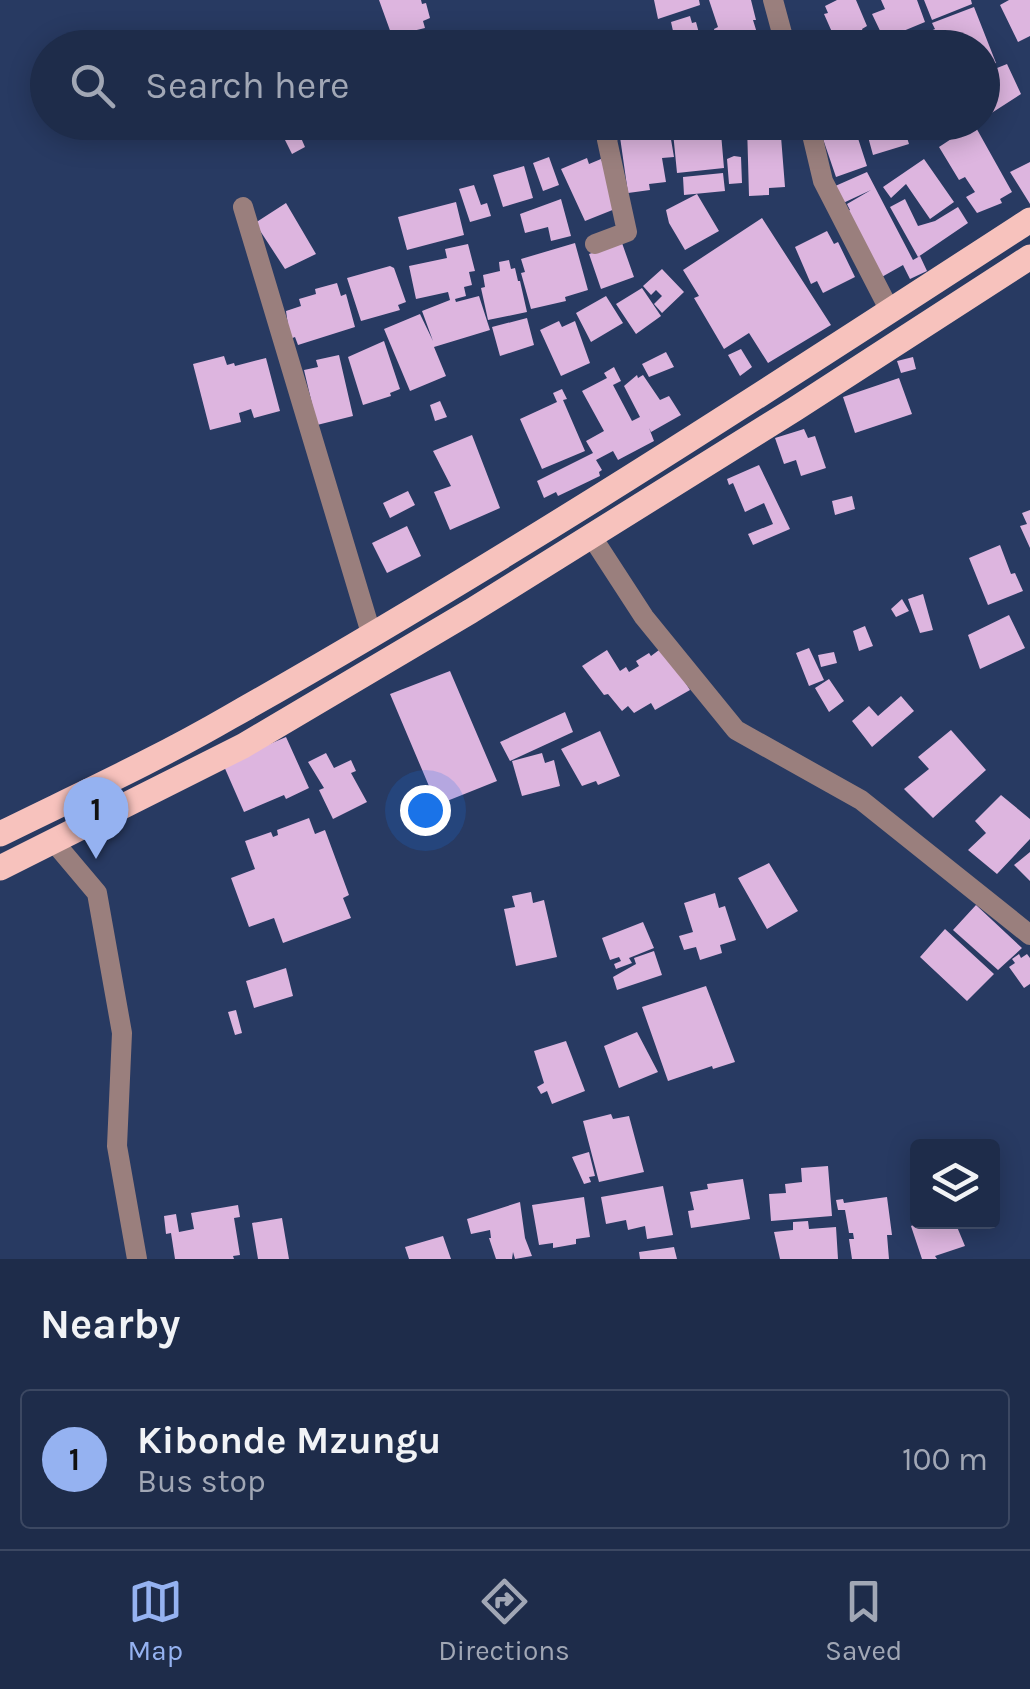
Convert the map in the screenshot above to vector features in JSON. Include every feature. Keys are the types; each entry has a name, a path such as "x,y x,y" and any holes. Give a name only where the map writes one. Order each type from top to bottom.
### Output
{"main road":[{"path":"0,834 228,718 455,585 1030,220"},
{"path":"0,868 243,746 592,537 1030,257"}],"street":[{"path":"774,0 782,30"},
{"path":"595,244 627,232 607,140"},
{"path":"814,140 822,181 890,311"},
{"path":"244,207 371,633"},
{"path":"592,537 644,617 736,730 861,800 1030,935"},
{"path":"54,842 97,893 122,1034 117,1146 137,1259"}],"building":[{"path":"379,0 426,3 430,18 423,21 425,28 390,30"},
{"path":"654,0 699,0 700,5 658,19"},
{"path":"709,0 751,0 756,30 714,30 718,27"},
{"path":"837,0 856,0 867,26 862,30 831,30 825,6"},
{"path":"881,0 917,0 925,22 906,30 880,30 872,14 885,9"},
{"path":"924,0 971,0 972,4 932,20"},
{"path":"1009,0 1030,0 1030,36 1018,42 1000,5"},
{"path":"974,7 983,30 933,30 932,23"},
{"path":"690,16 698,30 673,30 671,22"},
{"path":"1007,64 1021,94 1000,108 1000,67"},
{"path":"285,140 302,140 305,147 292,154"},
{"path":"620,140 671,140 674,157 662,158 666,182 649,184 650,190 628,193"},
{"path":"674,140 722,140 724,168 677,173"},
{"path":"747,140 781,140 785,187 769,188 769,195 749,196"},
{"path":"823,140 859,140 867,166 836,177"},
{"path":"869,140 908,140 909,144 873,155"},
{"path":"950,140 983,140 1012,192 1000,199 1002,203 977,213 966,197 975,192 965,177 959,180 939,147"},
{"path":"549,157 559,185 543,191 533,163"},
{"path":"741,157 742,183 729,184 727,159"},
{"path":"587,158 589,164 601,159 620,207 585,221 561,169"},
{"path":"924,159 954,202 930,219 906,184 891,198 883,187"},
{"path":"1030,162 1030,204 1010,172"},
{"path":"524,166 533,198 503,207 493,175"},
{"path":"867,172 913,260 920,256 927,271 910,279 903,265 880,278 845,212 850,210 847,204 871,190 841,204 833,187"},
{"path":"723,173 725,191 684,195 683,177"},
{"path":"474,185 481,205 487,203 491,216 470,222 459,189"},
{"path":"697,194 719,231 685,250 666,210"},
{"path":"561,199 571,236 551,241 548,227 525,233 520,214"},
{"path":"905,199 918,226 958,207 968,223 918,257 890,207"},
{"path":"456,202 464,235 407,250 398,217"},
{"path":"286,203 316,254 285,269 255,223"},
{"path":"762,218 831,325 768,363 749,333 724,349 694,298 699,296 683,270"},
{"path":"827,231 834,244 838,242 855,277 823,293 817,281 811,284 795,247"},
{"path":"575,243 588,290 565,297 566,301 531,309 521,259"},
{"path":"622,243 634,277 601,289 589,254"},
{"path":"468,244 475,271 469,272 472,285 464,287 466,296 455,299 456,302 479,296 490,330 434,347 446,376 410,391 384,329 420,314 433,341 422,311 450,300 448,292 416,299 409,266 447,258 445,249"},
{"path":"509,260 520,281 527,312 488,320 481,288 485,287 483,275 500,271 499,262"},
{"path":"390,266 406,302 398,305 400,310 361,321 347,278"},
{"path":"662,269 684,292 662,313 654,304 662,296 656,290 651,295 643,286"},
{"path":"337,283 341,296 346,294 355,327 298,345 295,337 290,339 286,311 301,306 299,299 316,294 315,289"},
{"path":"642,288 661,316 636,334 616,304"},
{"path":"606,296 623,323 591,342 576,313"},
{"path":"527,318 534,345 500,356 492,327"},
{"path":"559,321 562,327 575,321 590,363 561,376 540,330"},
{"path":"384,341 400,389 363,405 348,357"},
{"path":"741,349 752,367 740,376 728,355"},
{"path":"666,352 674,367 649,377 642,364"},
{"path":"339,355 353,416 317,425 304,370 318,367 316,360"},
{"path":"224,356 227,365 235,366 266,358 280,411 254,418 251,409 239,413 241,422 210,430 193,364"},
{"path":"913,357 916,369 901,373 897,361"},
{"path":"614,367 621,381 613,385 632,421 640,417 624,386 637,375 643,375 660,400 669,396 681,415 651,432 649,428 654,441 618,460 613,451 596,460 602,470 600,476 558,496 556,492 544,498 537,481 593,453 586,441 604,431 582,391 607,378 604,373"},
{"path":"899,378 912,414 855,433 843,397"},
{"path":"562,389 585,451 542,469 520,419 557,402 553,393"},
{"path":"440,401 447,417 435,421 430,405"},
{"path":"804,429 808,438 815,436 826,468 801,476 796,460 784,464 775,438"},
{"path":"472,435 500,508 450,530 434,492 451,486 433,451"},
{"path":"759,465 790,529 753,545 748,534 773,524 764,503 745,512 733,483 729,485 727,479"},
{"path":"408,491 415,505 390,518 383,503"},
{"path":"852,496 855,509 835,515 832,501"},
{"path":"1030,510 1030,548 1020,526 1027,524 1022,513"},
{"path":"407,526 421,556 387,573 372,543"},
{"path":"1000,545 1011,574 1015,573 1023,591 988,605 969,558"},
{"path":"923,594 933,630 920,633 908,599"},
{"path":"902,599 909,611 896,617 891,609"},
{"path":"1009,615 1025,648 980,669 968,635"},
{"path":"865,626 873,646 859,651 853,631"},
{"path":"663,647 690,690 655,710 651,703 634,713 628,706 622,711 582,666 607,650 620,671 626,667 629,672 639,666 636,661"},
{"path":"809,648 824,680 809,686 796,653"},
{"path":"834,652 837,663 821,667 818,655"},
{"path":"450,671 497,781 437,805 390,694"},
{"path":"829,679 844,701 829,712 815,688"},
{"path":"901,696 914,711 872,747 852,721 869,706 878,716"},
{"path":"565,712 573,732 510,761 500,742"},
{"path":"951,730 986,770 933,818 904,789 929,769 918,757"},
{"path":"600,731 620,776 598,785 596,781 582,786 561,749"},
{"path":"286,737 309,788 244,812 223,764"},
{"path":"326,753 334,768 351,760 356,771 351,773 367,802 333,819 319,790 324,788 308,762"},
{"path":"542,753 545,763 554,760 560,786 522,796 512,761"},
{"path":"1001,795 1030,819 1030,839 997,874 968,850 986,833 975,821"},
{"path":"309,818 315,834 325,830 349,895 343,898 351,918 283,943 274,918 249,927 231,878 255,869 245,841 271,832 273,837 278,835 277,830"},
{"path":"1030,852 1030,881 1014,865"},
{"path":"769,863 798,911 767,929 738,878"},
{"path":"531,892 533,903 544,900 557,957 516,966 504,909 515,907 512,896"},
{"path":"715,893 719,908 725,906 736,940 720,945 722,953 700,960 696,947 684,950 679,936 693,932 684,903"},
{"path":"976,905 1022,948 998,970 953,930"},
{"path":"643,922 654,948 629,958 632,963 616,969 614,964 621,961 619,957 610,960 602,938"},
{"path":"945,929 994,974 967,1001 920,957"},
{"path":"654,951 662,975 617,990 613,977 636,964 634,958"},
{"path":"1019,954 1021,958 1027,954 1030,958 1030,984 1024,988 1009,967"},
{"path":"286,968 293,996 254,1008 246,981"},
{"path":"706,986 735,1062 668,1081 642,1007"},
{"path":"236,1010 242,1033 235,1035 228,1012"},
{"path":"637,1032 658,1072 619,1088 604,1046"},
{"path":"566,1041 585,1091 552,1104 547,1091 541,1094 537,1087 544,1083 534,1051"},
{"path":"611,1114 613,1119 629,1116 644,1172 599,1182 583,1121"},
{"path":"589,1152 595,1176 584,1184 572,1157"},
{"path":"828,1166 832,1216 771,1221 769,1194 786,1193 785,1184 802,1182 801,1168"},
{"path":"743,1179 750,1219 691,1228 688,1211 694,1210 690,1192 708,1189 707,1184"},
{"path":"663,1186 673,1235 647,1239 645,1226 628,1230 626,1220 606,1224 601,1197"},
{"path":"584,1197 590,1237 553,1248 553,1243 539,1245 532,1205"},
{"path":"887,1197 892,1235 887,1235 889,1259 852,1259 849,1239 854,1239 853,1233 849,1233 845,1210 838,1210 836,1200 843,1199 844,1203"},
{"path":"520,1202 532,1256 515,1259 513,1252 512,1259 496,1259 490,1230 471,1234 467,1219"},
{"path":"238,1205 240,1217 234,1218 240,1255 233,1256 234,1259 175,1259 164,1216 176,1214 179,1232 194,1229 191,1213"},
{"path":"282,1218 289,1259 258,1259 252,1223"},
{"path":"808,1221 809,1229 836,1227 838,1259 780,1259 774,1232 793,1230 793,1222"},
{"path":"912,1229 958,1229 965,1246 935,1256 937,1259 922,1259"},
{"path":"443,1236 451,1259 409,1259 405,1247"},
{"path":"674,1247 677,1259 640,1259 639,1252"}],"place":[{"name":"Kibonde Mzungu","path":"96,859"}]}
